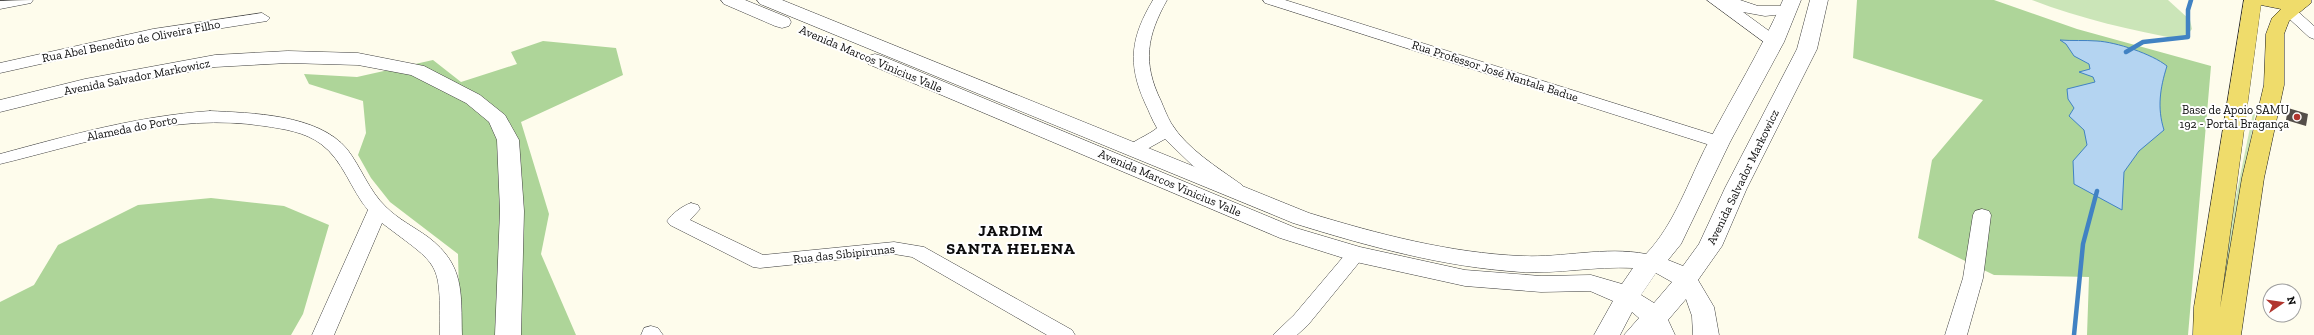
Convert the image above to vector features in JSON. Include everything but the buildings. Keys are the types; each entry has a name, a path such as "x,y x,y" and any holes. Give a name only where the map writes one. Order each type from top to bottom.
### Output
{"main road":[{"path":"2206,335 2207,307 2253,0"},
{"path":"2264,0 2286,5 2297,5"},
{"path":"2228,335 2253,178 2274,85 2275,34 2280,18 2297,5"}],"street":[{"path":"0,5 26,0"},
{"name":"Avenida Marcos Vinicius Valle","path":"730,0 1294,225 1356,254 1465,278 1541,284 1591,283 1613,290 1628,298 1658,326"},
{"path":"1160,0 1147,20 1139,56 1145,86 1166,129 1194,156 1235,189"},
{"name":"Rua Professor José Nantala Badue","path":"1270,0 1721,138"},
{"name":"Rua Professor José Nantala Badue","path":"1294,0 1669,119 1721,138"},
{"path":"1714,0 1742,12 1774,12 1790,5"},
{"path":"1729,0 1774,42"},
{"name":"Avenida Salvador Markowicz","path":"1636,335 1658,326 1668,304 1687,280 1710,246 1736,188 1807,50 1819,0"},
{"name":"Avenida Marcos Vinicius Valle","path":"776,2 1235,189 1294,225 1462,258 1523,264 1622,259 1652,263 1670,269 1687,280"},
{"path":"1607,335 1640,274 1669,244 1721,138 1774,42 1790,5"},
{"path":"2297,5 2314,34"},
{"name":"Rua Abel Benedito de Oliveira Filho","path":"0,68 153,34 262,18"},
{"name":"Avenida Salvador Markowicz","path":"0,106 99,82 215,61 288,57 358,59 417,70 473,100 498,119 508,140 512,211 508,335"},
{"name":"Alameda do Porto","path":"0,159 163,119 205,116 260,118 304,128 333,145 378,210 430,251 443,264 450,286 451,335"},
{"path":"1134,149 1153,140 1166,129"},
{"path":"1703,177 1714,188 1729,190 1736,188"},
{"name":"Rua das Sibipirunas","path":"691,209 677,221 760,262 894,248 917,251 1064,335"},
{"path":"323,335 378,210"},
{"path":"1956,335 1973,278 1982,215"},
{"path":"1622,259 1658,244 1676,230"},
{"path":"1284,335 1301,320 1356,254"},
{"path":"1687,280 1701,304 1707,324 1706,335"}],"green space":[{"path":"1857,0 1994,0 2077,29 2211,66 2188,335 2087,335 2089,277 1994,275 1918,238 1932,160 1983,100 1853,58"},
{"path":"2032,0 2168,0 2190,20 2192,29 2183,40 2125,28 2087,18"},
{"path":"543,41 616,48 623,75 521,122 549,214 541,254 576,335 460,335 458,254 390,202 371,178 358,155 366,133 363,101 309,84 304,74 357,77 433,60 461,82 517,64 511,52"},
{"path":"2253,113 2255,114 2217,335 2228,235"},
{"path":"211,198 284,206 329,225 303,314 291,335 0,335 0,302 34,285 58,245 138,205"}],"water":[{"path":"2060,40 2097,41 2114,44 2134,49 2167,66 2160,98 2164,130 2139,151 2124,172 2122,210 2074,184 2073,161 2087,145 2084,130 2069,116 2074,108 2068,99 2067,89 2095,82 2093,77 2079,72 2090,69 2089,64 2074,56 2066,44"}],"waterway":[{"path":"2126,52 2143,42 2188,37 2188,10 2191,0"},
{"path":"2074,335 2083,244 2097,191"}],"place":[{"name":"Base de Apoio SAMU 192 - Portal Bragança","path":"2297,117"}],"district":[{"name":"JARDIM SANTA HELENA","path":"1011,239"}]}
